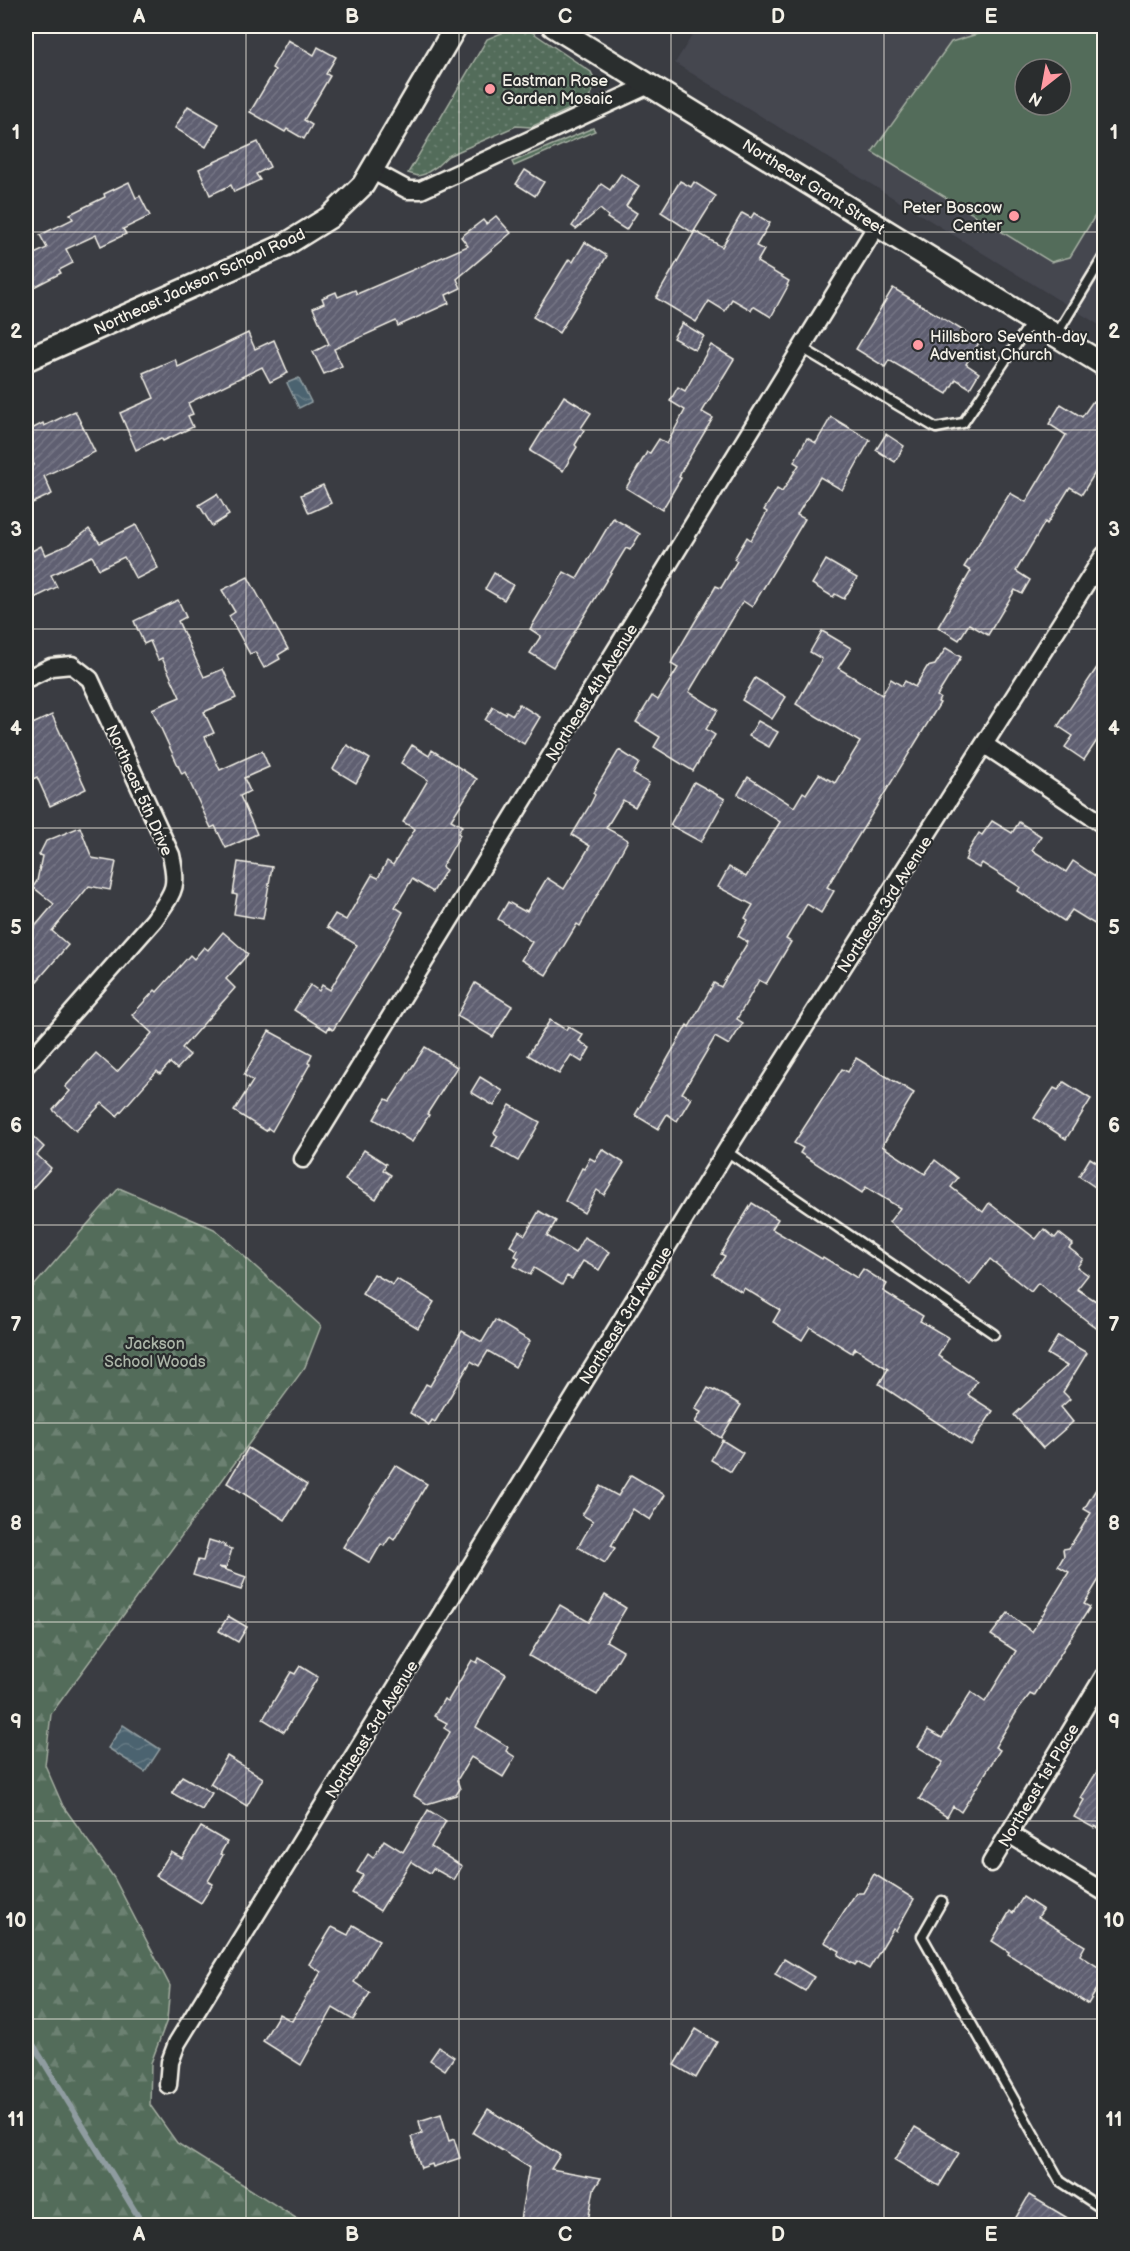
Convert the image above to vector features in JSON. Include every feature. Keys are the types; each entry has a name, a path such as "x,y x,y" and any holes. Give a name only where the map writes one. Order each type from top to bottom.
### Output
{"street":[{"name":"Northeast Jackson School Road","path":"26,360 299,238 341,208 363,185 456,26"},
{"name":"Northeast Grant Street","path":"553,26 1104,365"},
{"path":"371,170 408,190 421,190 649,85"},
{"name":"Northeast 4th Avenue","path":"303,1159 878,225"},
{"name":"Northeast 3rd Avenue","path":"168,2085 170,2062 177,2043 726,1151 1104,555"},
{"name":"Northeast 5th Drive","path":"26,679 51,667 72,665 90,679 171,855 176,879 171,896 154,920 26,1065"},
{"path":"985,745 1104,825"},
{"name":"Northeast 1st Place","path":"991,1863 1104,1676"},
{"path":"1009,1833 1104,1892"}],"lane":[{"path":"1056,335 1104,256"},
{"path":"802,348 936,428 963,423 1032,321"},
{"path":"726,1151 994,1334"},
{"path":"942,1901 922,1936 1060,2181 1104,2210"}],"shaded area":[{"name":"Peter Boscow Center","path":"698,26 1104,26 1104,328 675,63"}],"green space":[{"path":"523,26 591,72 595,80 591,95 585,102 531,127 516,126 448,156 425,174 418,176 408,173 487,39"},
{"path":"1004,26 1081,26 1104,38 1104,201 1070,257 1051,262 872,152 951,42"},
{"path":"593,128 595,131 514,166 512,162"},
{"name":"Jackson School Woods","path":"119,1188 214,1229 321,1326 305,1367 51,1714 45,1765 63,1806 114,1878 170,1986 167,2020 151,2063 150,2105 177,2143 307,2225 32,2225 26,2210 26,1295"}],"water":[{"path":"299,378 311,402 299,408 287,383"},
{"path":"123,1725 160,1749 145,1772 108,1748"}],"building":[{"path":"288,40 314,55 318,47 336,57 326,74 330,76 304,120 312,125 304,139 287,129 285,132 250,112 275,70 272,68"},
{"path":"188,106 219,124 206,147 175,128"},
{"path":"258,142 270,167 256,174 260,180 234,192 231,185 210,195 199,169"},
{"path":"525,170 544,182 535,196 516,184"},
{"path":"621,174 639,186 626,206 637,213 626,230 607,218 608,216 600,209 576,229 572,226 601,184 610,190"},
{"path":"680,181 691,187 694,182 716,196 693,233 661,212"},
{"path":"129,182 136,198 140,196 150,216 123,229 126,234 101,246 96,235 66,249 73,263 59,270 61,273 26,291 26,258 47,248 40,235 73,219 70,214"},
{"path":"742,213 751,218 754,213 770,223 756,246 764,250 757,262 789,281 771,317 753,306 751,310 732,299 725,311 709,301 696,322 656,298 695,231 722,247"},
{"path":"496,216 511,233 457,279 461,288 446,295 449,303 398,326 396,321 334,349 342,366 324,374 313,352 329,344 313,308 324,303 322,298 336,292 338,297 355,290 357,294 468,246 461,237 483,220 486,224"},
{"path":"585,242 607,256 559,333 533,317 569,259 573,262"},
{"name":"Hillsboro Seventh-day Adventist Church","path":"893,288 980,341 966,364 979,373 970,388 956,379 947,394 889,360 885,367 856,349"},
{"path":"682,323 704,336 695,350 673,338"},
{"path":"248,333 255,349 274,340 288,373 270,382 262,367 188,403 193,414 188,416 193,427 136,450 120,413 154,398 143,373 175,359 178,367"},
{"path":"711,345 734,359 702,412 713,418 683,468 679,477 681,478 662,510 626,488 647,452 650,453 659,439 667,444 685,410 670,401 678,387 685,391"},
{"path":"564,396 591,413 581,428 584,430 575,445 577,447 563,471 530,451"},
{"path":"1093,401 1104,408 1104,458 1082,494 1070,487 1047,524 1045,522 1016,571 1030,580 1022,594 1015,590 988,635 969,624 959,640 938,627 971,571 964,567 1010,493 1026,502 1066,435 1049,424 1061,404 1082,417"},
{"path":"75,411 95,452 44,476 52,494 26,506 26,469 34,465 26,446 26,432"},
{"path":"831,417 870,440 842,490 820,477 797,515 805,519 752,607 743,601 689,692 718,710 706,729 715,735 693,771 654,747 660,737 636,722 652,696 658,700 678,668 671,664 673,659 716,586 721,588 737,561 734,559 747,537 751,540 767,512 764,510 777,489 782,492 799,465 794,462 807,438 816,443"},
{"path":"886,434 904,446 895,462 876,450"},
{"path":"323,485 331,503 309,513 301,495"},
{"path":"217,494 229,515 212,526 199,505"},
{"path":"613,518 640,534 630,550 626,548 553,667 530,653 541,636 530,629 564,572 577,579"},
{"path":"136,525 158,568 136,579 124,557 99,569 92,556 51,575 57,587 26,602 26,554 41,546 45,555 70,544 89,529 100,543"},
{"path":"826,560 857,578 844,599 835,594 833,597 812,584"},
{"path":"494,573 513,585 504,600 485,589"},
{"path":"248,577 288,649 278,655 280,659 264,668 255,652 250,654 229,616 235,612 222,590"},
{"path":"178,600 186,617 178,621 204,677 223,669 236,698 204,712 214,733 205,737 220,770 262,751 269,767 244,778 250,791 240,796 257,834 226,848 215,826 211,828 185,772 182,774 152,709 180,697 162,658 158,660 150,641 144,644 134,621"},
{"path":"822,631 851,648 838,668 882,695 891,679 902,686 905,681 915,687 927,667 935,665 946,648 961,657 937,696 940,698 938,702 940,703 827,887 834,891 821,913 807,904 786,939 791,942 766,984 759,980 737,1019 743,1023 729,1045 715,1037 682,1093 691,1098 677,1121 667,1114 658,1129 635,1115 714,983 721,987 748,942 738,936 748,920 745,918 753,905 718,887 729,867 746,877 780,822 738,794 748,777 794,807 803,792 806,794 819,774 835,783 860,742 796,704 822,659 810,652"},
{"path":"1104,657 1104,730 1084,760 1065,747 1073,736 1058,726"},
{"path":"755,678 786,697 772,719 742,700"},
{"path":"519,704 540,717 524,744 485,720 493,707 505,714 506,711 513,715"},
{"path":"52,715 86,789 50,806 37,777 33,779 26,764 26,727"},
{"path":"758,721 778,732 769,747 749,736"},
{"path":"347,745 370,759 356,783 333,769"},
{"path":"412,745 429,756 432,750 477,779 451,820 462,826 458,833 460,835 442,867 446,870 433,892 412,879 395,907 403,912 379,956 333,1030 329,1027 327,1031 294,1010 310,985 319,991 322,985 330,990 357,945 327,927 335,914 346,920 372,875 378,878 387,861 393,865 415,829 403,822 428,780 401,763"},
{"path":"619,750 639,763 633,774 649,783 635,807 623,800 606,828 628,840 580,926 577,924 546,975 521,960 532,942 498,919 508,902 527,911 547,878 564,889 590,846 572,835 595,795 593,793"},
{"path":"694,782 725,799 701,842 670,825"},
{"path":"992,821 1012,833 1019,822 1041,836 1032,850 1066,872 1073,861 1104,882 1104,930 1072,910 1064,921 1018,891 1020,887 982,863 979,868 965,860 979,833 982,835"},
{"path":"80,827 92,858 116,862 110,890 89,886 52,931 68,945 26,994 26,937 54,904 33,887 37,881 42,856 39,855 46,841"},
{"path":"238,862 272,867 263,919 234,914 237,895 233,894"},
{"path":"223,932 248,954 226,979 235,988 182,1048 190,1055 177,1069 170,1063 160,1074 157,1071 117,1116 102,1103 76,1131 53,1110 70,1091 65,1087 96,1053 117,1072 152,1033 132,1015 155,990 157,992 190,955 194,959 204,947 208,950"},
{"path":"475,983 512,1006 493,1037 457,1016"},
{"path":"550,1020 566,1030 568,1026 583,1035 579,1041 590,1048 582,1062 571,1055 559,1074 528,1055"},
{"path":"269,1031 312,1054 308,1063 310,1064 272,1131 268,1128 266,1131 234,1111 253,1081 244,1075"},
{"path":"425,1047 457,1067 412,1142 374,1119 386,1099 390,1101"},
{"path":"856,1058 914,1093 882,1146 925,1174 935,1160 958,1178 951,1187 983,1212 989,1203 1036,1239 1044,1229 1055,1238 1059,1233 1073,1244 1069,1248 1083,1259 1077,1267 1088,1275 1077,1289 1104,1306 1104,1334 1038,1283 1031,1292 990,1259 970,1285 889,1222 900,1208 866,1187 862,1193 800,1153 803,1148 794,1143 842,1069 848,1072"},
{"path":"480,1077 503,1091 494,1106 471,1092"},
{"path":"1064,1082 1091,1099 1066,1139 1034,1118 1054,1088 1058,1090"},
{"path":"510,1105 540,1122 518,1161 492,1146 498,1136 494,1133"},
{"path":"26,1130 44,1147 37,1155 51,1168 26,1195"},
{"path":"602,1149 624,1163 604,1195 597,1190 584,1213 565,1201 582,1168 584,1169 590,1158 595,1161"},
{"path":"364,1150 386,1164 383,1170 391,1175 376,1199 345,1180"},
{"path":"1090,1158 1104,1167 1104,1173 1095,1187 1079,1176"},
{"path":"752,1203 778,1219 772,1229 857,1278 863,1269 887,1284 883,1291 923,1316 920,1321 949,1338 938,1356 977,1381 968,1395 993,1411 971,1445 879,1384 888,1369 855,1348 852,1353 810,1327 802,1340 773,1322 780,1310 744,1288 742,1292 713,1274 725,1256 721,1254"},
{"path":"539,1211 556,1221 547,1236 575,1253 584,1237 610,1252 599,1270 583,1261 572,1279 567,1276 562,1285 534,1268 530,1275 514,1266 519,1258 515,1256 518,1250 510,1246 519,1231 525,1235"},
{"path":"374,1274 393,1285 397,1279 434,1302 418,1328 362,1294"},
{"path":"495,1320 530,1341 515,1367 488,1351 479,1366 471,1361 435,1422 432,1420 429,1425 410,1413 426,1384 430,1386 462,1331 482,1342"},
{"path":"1058,1336 1087,1353 1063,1392 1070,1399 1061,1407 1073,1422 1043,1448 1014,1415 1067,1366 1047,1354"},
{"path":"708,1388 741,1405 721,1438 695,1422 701,1412 695,1409"},
{"path":"722,1440 743,1453 731,1472 711,1460"},
{"path":"248,1448 307,1485 285,1520 227,1483"},
{"path":"395,1465 427,1484 394,1540 390,1537 384,1546 381,1544 370,1563 343,1547"},
{"path":"631,1475 665,1495 650,1520 633,1509 611,1546 615,1548 605,1563 578,1547 593,1521 582,1515 600,1486 618,1496"},
{"path":"1104,1476 1104,1571 1084,1604 1090,1607 1034,1696 1030,1694 1019,1708 995,1747 1000,1750 961,1812 953,1806 947,1817 919,1799 943,1762 918,1747 928,1730 942,1738 971,1692 985,1702 1016,1651 991,1635 1008,1613 1032,1632 1069,1572 1058,1566 1064,1556 1063,1549 1069,1548 1091,1513 1084,1509"},
{"path":"209,1540 232,1549 226,1568 218,1567 246,1577 241,1590 193,1575 198,1560 203,1561"},
{"path":"605,1595 626,1608 606,1641 623,1651 597,1695 529,1656 560,1605 589,1622"},
{"path":"228,1616 247,1627 238,1642 219,1631"},
{"path":"479,1658 506,1674 476,1727 508,1747 506,1751 515,1757 503,1777 471,1757 457,1780 460,1789 456,1795 427,1804 414,1796 450,1732 444,1728 447,1723 434,1716 444,1699 448,1701 472,1660 477,1663"},
{"path":"300,1666 318,1677 284,1732 263,1719 291,1672 295,1674"},
{"path":"227,1756 263,1778 247,1806 210,1784"},
{"path":"1104,1760 1104,1831 1074,1817 1084,1800 1081,1798"},
{"path":"182,1776 212,1793 202,1810 172,1793"},
{"path":"428,1810 446,1821 431,1847 462,1866 454,1880 433,1868 430,1873 411,1861 380,1911 352,1893 363,1875 357,1872 368,1854 373,1858 384,1840 403,1852"},
{"path":"201,1827 227,1842 220,1854 223,1855 208,1881 213,1884 201,1903 156,1876 171,1852 182,1858"},
{"path":"874,1874 914,1899 896,1931 893,1929 869,1969 857,1962 855,1965 838,1955 840,1951 824,1942 856,1893 863,1893"},
{"path":"1023,1897 1043,1910 1038,1917 1085,1946 1080,1955 1104,1971 1104,1978 1088,2004 1008,1954 1009,1952 992,1941 1010,1911 1013,1913"},
{"path":"353,1925 379,1940 354,1982 370,1993 353,2020 333,2008 301,2065 263,2041 279,2014 292,2021 321,1972 309,1964 332,1927 348,1935"},
{"path":"784,1959 814,1977 805,1991 775,1974"},
{"path":"696,2029 717,2042 696,2078 674,2065"},
{"path":"439,2047 454,2057 445,2070 430,2060"},
{"path":"488,2109 560,2155 551,2169 601,2178 594,2189 587,2226 519,2226 529,2167 473,2133"},
{"path":"441,2114 449,2141 454,2139 460,2158 433,2167 432,2164 421,2168 411,2137 422,2133 419,2121"},
{"path":"915,2127 959,2153 939,2186 895,2160"},
{"path":"1029,2195 1081,2226 1011,2226"}],"waterway":[{"path":"26,2033 144,2226"}],"place":[{"name":"Eastman Rose Garden Mosaic","path":"490,89"},
{"name":"Peter Boscow Center","path":"1014,216"},
{"name":"Hillsboro Seventh-day Adventist Church","path":"918,345"}]}
